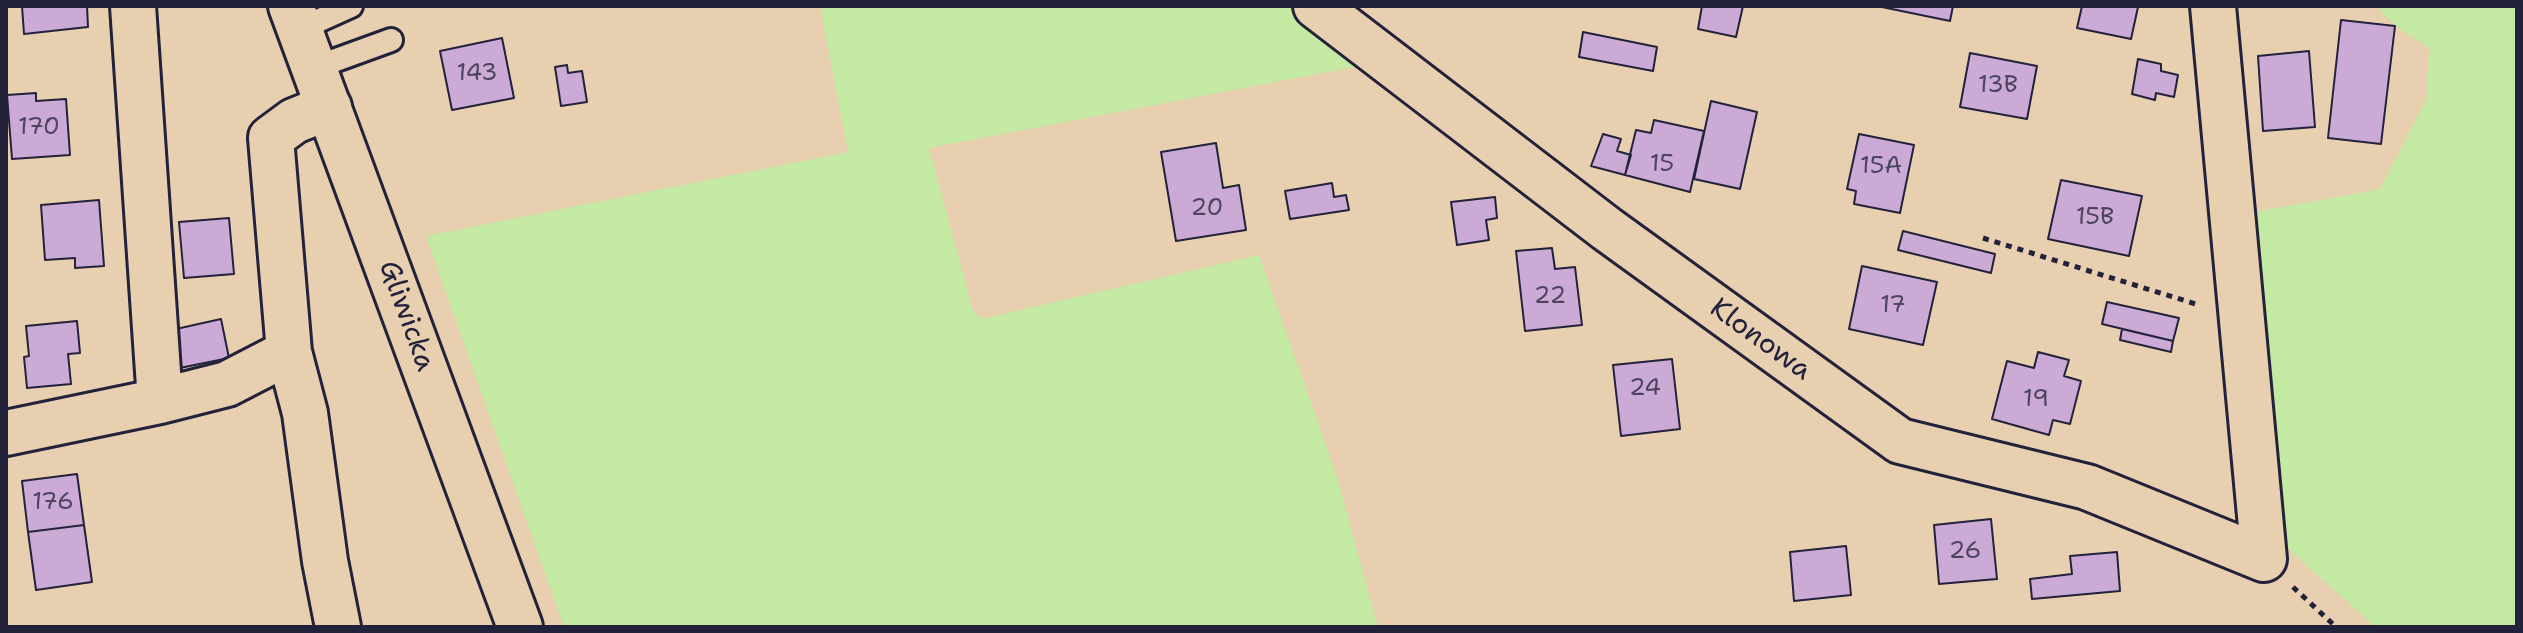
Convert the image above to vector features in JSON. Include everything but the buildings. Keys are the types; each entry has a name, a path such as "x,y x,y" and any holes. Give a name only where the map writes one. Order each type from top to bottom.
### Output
{"street":[{"path":"133,6 160,401"},
{"name":"Klonowa","path":"1316,6 1607,229 1900,441 2087,487 2264,559"},
{"path":"2213,6 2264,559"},
{"path":"308,52 294,121 271,138 289,352 305,413 325,561 338,627"},
{"name":"Gliwicka","path":"308,52 520,627"},
{"path":"6,433 227,384 289,352"}],"lane":[{"path":"308,52 351,6"},
{"path":"308,52 391,40"}],"path":[{"path":"1983,238 2242,318"},
{"path":"2264,559 2336,627"}],"green space":[{"path":"820,6 1299,6 1370,64 929,148 973,311 981,319 1259,255 1336,474 1378,627 564,627 426,236 848,152"},
{"path":"2376,6 2517,6 2517,627 2375,627 2281,542 2250,213 2380,189 2427,98 2429,48 2395,26"}]}
